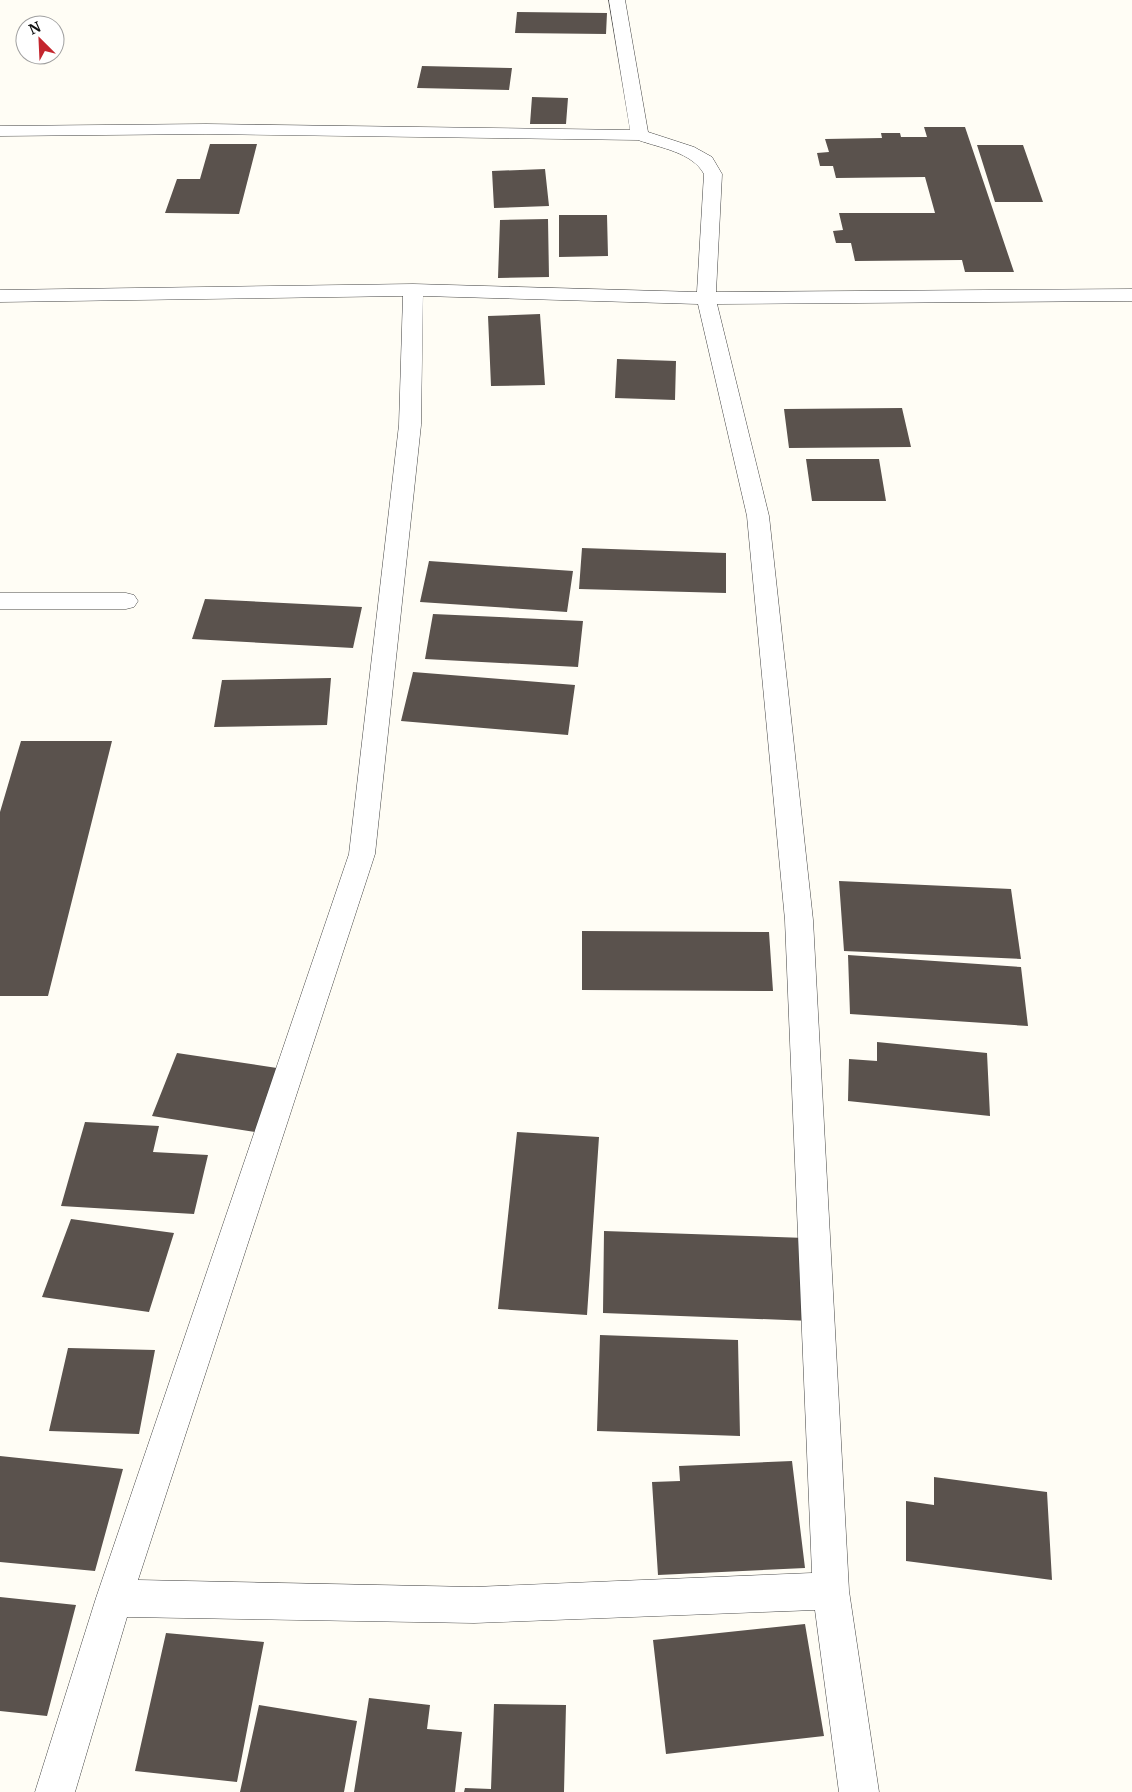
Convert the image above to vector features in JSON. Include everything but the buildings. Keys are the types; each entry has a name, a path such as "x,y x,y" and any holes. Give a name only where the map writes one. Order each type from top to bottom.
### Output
{"street":[{"path":"617,0 640,135"},
{"path":"0,130 206,129 640,135 688,151 706,161 713,174 706,298 758,516 799,920 831,1591 860,1792"},
{"path":"56,1792 114,1598 362,854 410,425 413,290"},
{"path":"0,296 413,290 706,298 1132,295"},
{"path":"0,601 126,601"},
{"path":"114,1598 474,1606 831,1591"}]}
